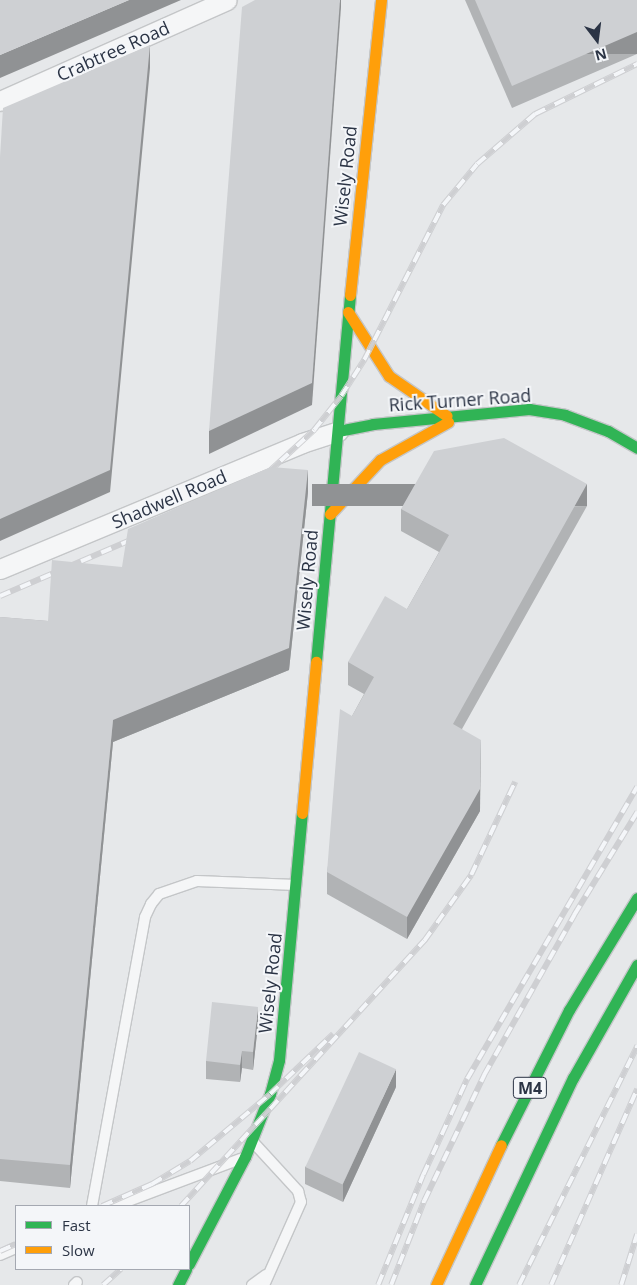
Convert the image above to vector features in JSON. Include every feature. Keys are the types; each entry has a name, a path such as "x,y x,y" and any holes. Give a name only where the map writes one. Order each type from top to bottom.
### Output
{"main road":[{"name":"Wisely Road","path":"190,1262 245,1157 279,1060 297,885 348,312 381,0"},
{"path":"348,312 389,376 402,388 447,416"},
{"name":"Rick Turner Road","path":"338,431 373,424 529,409 565,415 608,431 637,448"},
{"path":"330,514 380,460 401,446 464,414"},
{"name":"M4","path":"436,1285 498,1151 570,1010 637,898"},
{"name":"M4","path":"475,1285 573,1078 637,965"},
{"path":"178,1285 186,1270"}],"street":[{"name":"Crabtree Road","path":"0,101 227,0"},
{"name":"Shadwell Road","path":"0,569 302,443 338,431"}],"lane":[{"path":"92,1205 145,917 151,904 160,894 197,881 297,885"},
{"path":"252,1141 298,1191 301,1202 265,1280 252,1285"},
{"path":"118,1205 245,1157"},
{"path":"0,1256 15,1248"}],"building":[{"path":"0,0 129,0 0,55"},
{"path":"255,0 340,0 312,383 209,431 242,7"},
{"path":"475,0 637,0 637,32 512,86"},
{"path":"150,45 110,470 0,519 0,157 3,108"},
{"path":"504,438 587,484 453,724 481,740 480,789 407,917 327,872 340,709 352,716 374,677 348,662 385,596 407,609 449,535 401,509 434,451"},
{"path":"271,467 308,470 289,648 113,720 70,1165 0,1159 0,617 48,621 52,560 122,567 128,529"},
{"path":"212,1002 258,1007 253,1052 242,1051 240,1065 206,1061"},
{"path":"359,1052 396,1069 342,1184 305,1167"}],"railway":[{"path":"264,476 314,430 341,396 364,360 443,205 477,164 535,114 637,64"},
{"path":"0,596 140,536"},
{"path":"182,1205 424,941 471,875 515,782"},
{"path":"378,1285 423,1175 467,1079 637,787"},
{"path":"391,1285 424,1201 484,1075 574,915 637,812"},
{"path":"104,1205 152,1184 190,1161 270,1094 333,1034"},
{"path":"519,1285 637,1046"},
{"path":"551,1285 637,1089"},
{"path":"621,1285 637,1234"},
{"path":"0,1251 15,1244"},
{"path":"103,1285 120,1270"}],"traffic: fast":[{"path":"316,662 350,295"},
{"path":"338,431 373,424 529,409 565,415 608,431 637,448"},
{"path":"190,1262 245,1157 270,1094 279,1060 302,813"},
{"path":"501,1145 569,1010 637,898"},
{"path":"475,1285 573,1078 637,965"},
{"path":"178,1285 186,1270"}],"traffic: slow":[{"path":"350,295 381,0"},
{"path":"348,312 389,376 447,416"},
{"path":"330,514 380,460 448,422"},
{"path":"302,813 316,662"},
{"path":"436,1285 501,1145"}]}
